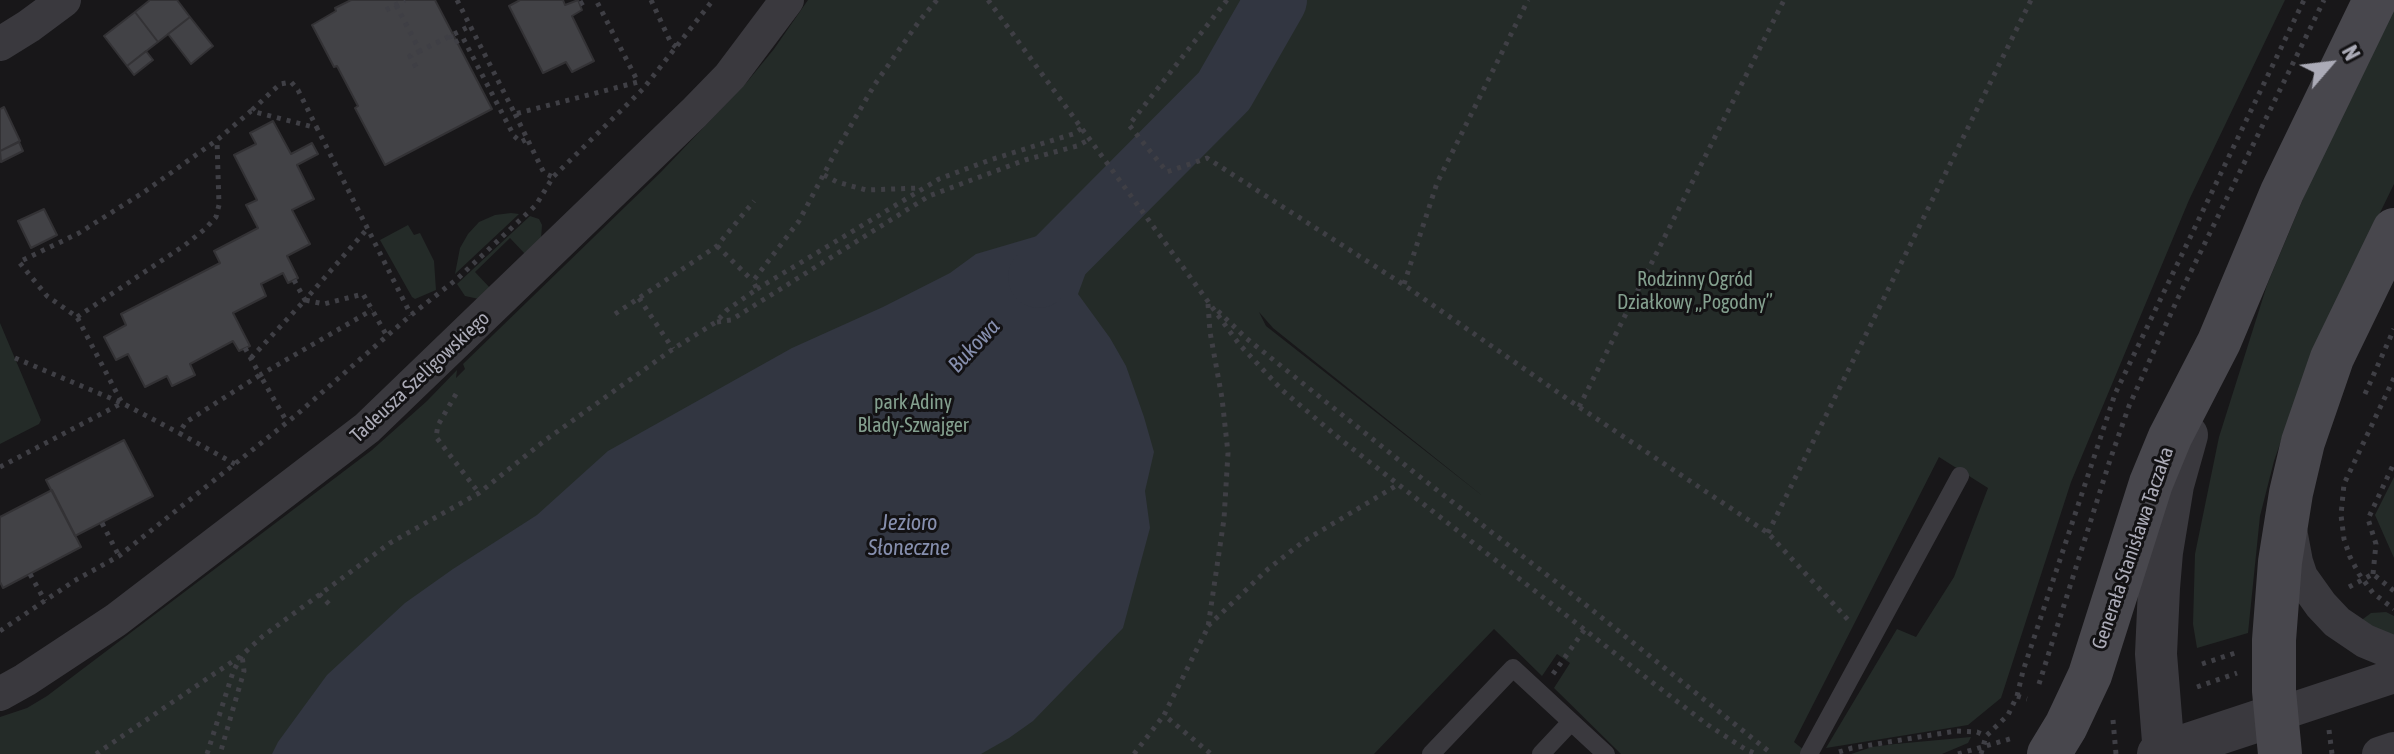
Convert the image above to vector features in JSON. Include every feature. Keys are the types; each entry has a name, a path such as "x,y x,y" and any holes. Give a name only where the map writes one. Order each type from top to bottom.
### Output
{"main road":[{"name":"Generała Stanisława Taczaka","path":"2038,744 2066,726 2090,675 2151,483 2170,437 2219,342 2282,192 2375,0"},
{"path":"2278,735 2273,661 2276,603 2291,493 2303,442 2332,358 2394,230"}],"street":[{"path":"0,44 64,0"},
{"name":"Tadeusza Szeligowskiego","path":"0,694 116,620 367,428 685,123 730,76 787,0"},
{"name":"Generała Stanisława Taczaka","path":"2162,753 2156,654 2162,552 2181,452 2219,342"},
{"path":"2291,493 2290,528 2296,562 2307,586 2337,622 2365,641 2394,653"},
{"path":"2162,753 2278,735 2394,676"},
{"path":"2379,754 2394,749"}],"lane":[{"path":"1809,754 1960,476"},
{"path":"1431,754 1513,668 1606,754"},
{"path":"1541,754 1571,722"}],"path":[{"path":"386,10 405,0"},
{"path":"457,0 544,173 553,177"},
{"path":"580,4 587,0"},
{"path":"596,0 643,89"},
{"path":"651,0 671,43 676,47"},
{"path":"0,631 74,581 119,556 287,422 457,279 536,205 553,177 643,89 713,0"},
{"path":"753,281 799,221 875,84 937,0"},
{"path":"988,0 1208,303 1239,344 1282,390 1708,725 1744,751 1756,754"},
{"path":"1227,0 1129,125 1167,172 1207,158 1404,285 1768,533 1870,643"},
{"path":"1404,285 1437,183 1528,0"},
{"path":"1579,407 1784,0"},
{"path":"1768,533 2031,0"},
{"path":"1981,754 1986,736 2008,715 2017,696 2115,394 2304,0"},
{"path":"2038,687 2129,406 2177,300 2324,0"},
{"path":"396,5 420,51"},
{"path":"416,67 410,56 470,26"},
{"path":"450,35 454,43 463,38 514,136 521,142 527,139"},
{"path":"122,403 77,317 47,296 19,262 79,233 144,192 217,140 280,84 291,82 298,90 411,315"},
{"path":"515,114 638,82"},
{"path":"251,111 317,128"},
{"path":"96,754 242,655 263,636 390,543 479,493 544,441 716,322 727,310 757,289 920,188 960,169 1073,134 1082,128"},
{"path":"716,322 731,320 929,196 1090,139"},
{"path":"77,317 185,245 216,217 219,205 217,140"},
{"path":"824,175 855,188 920,188"},
{"path":"881,189 882,178"},
{"path":"615,314 698,255 717,246 754,201"},
{"path":"739,206 745,211"},
{"path":"251,358 368,228"},
{"path":"721,228 728,233"},
{"path":"717,246 753,281 757,289"},
{"path":"294,280 305,300 324,304 363,294 387,336"},
{"path":"639,298 673,349"},
{"path":"1134,754 1164,715 1208,627 1224,519 1228,453 1208,303"},
{"path":"1208,303 1259,348 1772,754"},
{"path":"179,433 186,422 372,310"},
{"path":"245,348 287,422"},
{"path":"15,358 122,403 235,464"},
{"path":"2394,378 2344,484 2341,515 2344,539 2360,580 2394,609"},
{"path":"0,467 122,403"},
{"path":"440,442 479,493"},
{"path":"2373,574 2376,544 2368,519 2394,463"},
{"path":"1208,627 1268,569 1304,541 1399,484"},
{"path":"102,523 119,556"},
{"path":"30,574 45,601"},
{"path":"2360,580 2373,574"},
{"path":"2373,574 2394,591"},
{"path":"319,594 330,605"},
{"path":"1539,692 1585,629"},
{"path":"2202,664 2241,651"},
{"path":"207,754 233,672 242,655"},
{"path":"220,754 244,671 242,655"},
{"path":"2210,683 2248,669"},
{"path":"2017,696 2027,699"},
{"path":"1164,715 1211,754"},
{"path":"1834,754 1852,748 1956,731 1977,732 1986,736"},
{"path":"2330,734 2332,754"},
{"path":"2115,743 2116,754"},
{"path":"1958,754 1984,746 2038,744"}],"green space":[{"path":"808,0 2285,0 2189,200 2071,482 2001,698 1968,725 1826,748 1897,629 1916,637 1954,577 1988,488 1939,457 1794,742 1809,754 1621,754 1554,688 1570,663 1557,654 1542,676 1494,629 1374,754 0,754 0,717 27,708 47,696 372,450 457,370 456,378 465,369 463,364 661,172 747,82","holes":["1259,312 1273,328 1484,497 1266,326"]},
{"path":"2394,6 2394,184 2311,355 2274,461 2260,516 2248,633 2197,648 2193,624 2195,554 2219,437 2267,285 2326,144"},
{"path":"519,214 455,274 460,248 479,222 495,215"},
{"path":"530,216 539,219 542,225 541,239 526,255 510,238 475,272 491,289 479,299 465,296 457,284"},
{"path":"408,225 414,235 420,233 434,261 436,290 415,299 380,240"},
{"path":"0,323 41,420 39,424 0,444"},
{"path":"2394,477 2394,558 2375,515"},
{"path":"2386,612 2394,616 2394,637 2359,622 2371,613"},
{"path":"1971,737 1968,743 1942,754 1851,754 1872,747"}],"water":[{"name":"Jezioro Słoneczne","path":"1094,214 1106,227 1090,245 1078,294 1126,366 1144,417 1154,452 1145,491 1150,528 1123,628 1033,721 1009,738 981,754 272,754 327,675 405,603 537,515 608,451 792,348 950,273 976,254 1044,234 1063,237"}],"building":[{"path":"150,0 177,0 190,17 158,42 135,12"},
{"path":"351,0 435,0 492,109 385,165 355,108 358,106 312,25"},
{"path":"520,0 563,0 565,5 578,0 582,10 572,16 594,61 572,72 566,62 543,73 509,6"},
{"path":"135,12 158,42 127,66 104,36"},
{"path":"190,17 213,46 191,64 168,34"},
{"path":"146,51 153,60 134,75 127,66"},
{"path":"4,107 20,141 0,151 0,109"},
{"path":"273,121 291,154 312,143 318,154 297,165 314,199 292,210 310,244 287,256 298,278 288,283 283,273 261,284 266,296 233,313 250,346 239,351 233,341 190,364 195,375 172,386 167,376 145,387 128,354 116,360 104,337 126,325 121,314 220,263 214,251 258,228 246,205 257,200 234,155 256,144 250,133"},
{"path":"19,142 23,151 1,162 0,151"},
{"path":"44,209 57,235 31,248 18,221"},
{"path":"124,440 153,496 75,536 46,480"},
{"path":"52,490 81,547 3,588 0,582 0,517"}],"waterway":[{"name":"Bukowa","path":"1039,277 1224,91 1276,0"}],"park label":[{"name":"Rodzinny Ogród Działkowy „Pogodny”","path":"1695,292"},
{"name":"park Adiny Blady-Szwajger","path":"913,414"}]}
